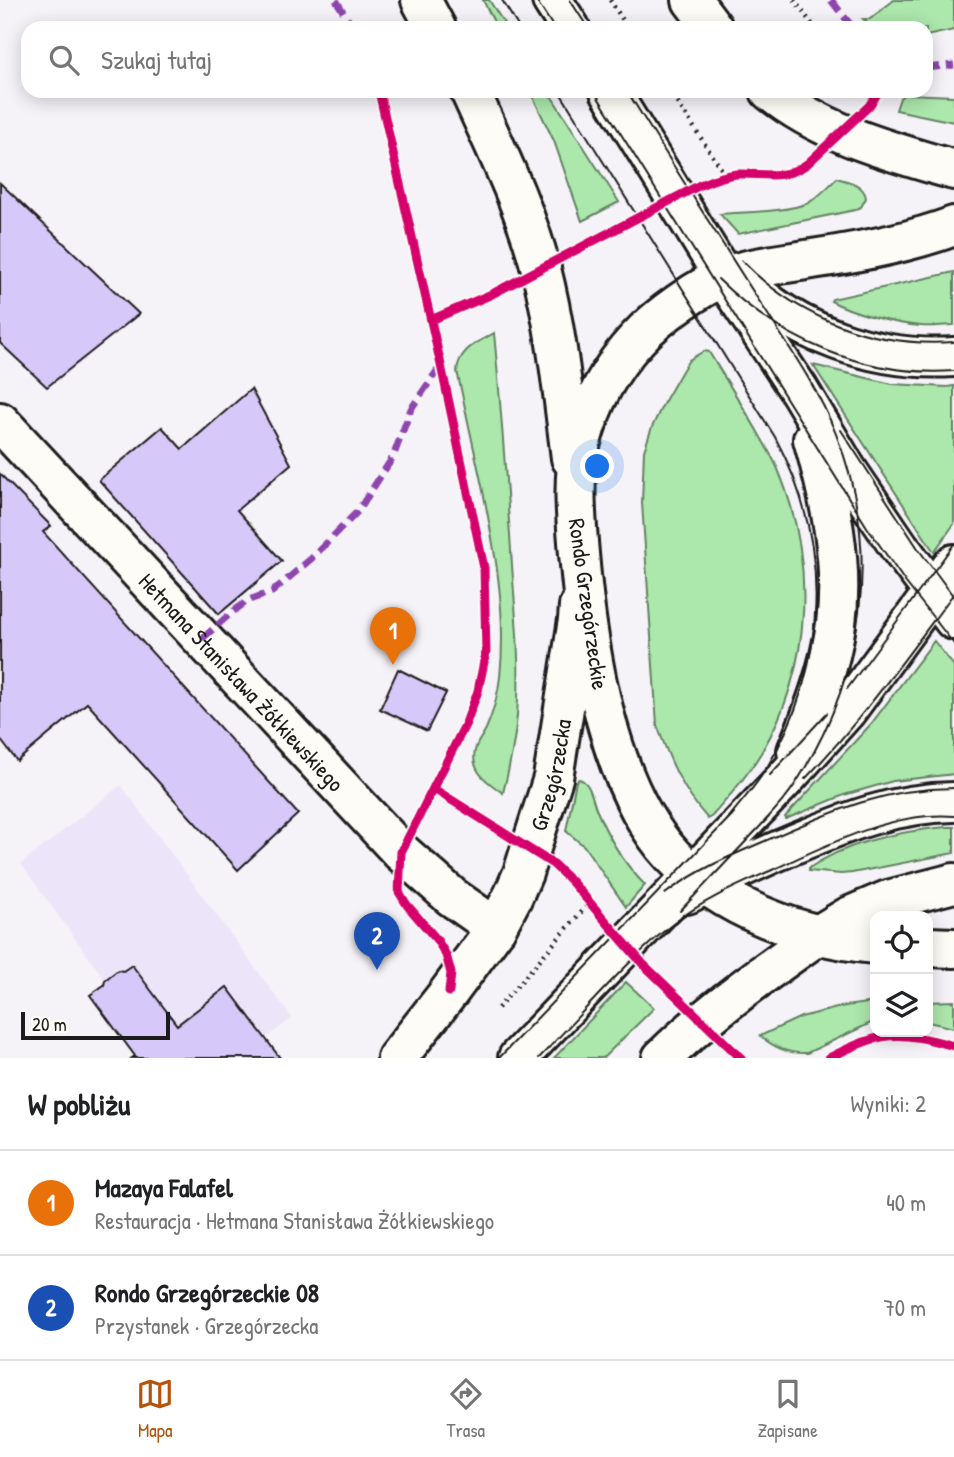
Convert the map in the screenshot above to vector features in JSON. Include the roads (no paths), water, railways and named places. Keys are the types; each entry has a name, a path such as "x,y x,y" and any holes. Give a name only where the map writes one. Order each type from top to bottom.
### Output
{"main road":[{"path":"421,0 432,21"},
{"path":"552,0 566,21"},
{"path":"692,0 708,21"},
{"path":"473,98 515,194 541,269 559,361 574,492"},
{"path":"518,1058 666,904 700,879 947,592 900,548 847,470 729,275 687,215 614,98"},
{"path":"779,98 808,118 841,133 877,147 954,170"},
{"name":"Rondo Grzegórzeckie","path":"870,944 818,935 749,910 726,898 673,856 648,823 621,769 601,699 587,632 574,492 581,444 593,406 614,367 638,338 698,290 729,275 888,245 954,226"},
{"path":"729,275 788,317 860,348 915,357 954,357"},
{"path":"784,780 820,692 834,636 838,606 837,562 828,493 799,390"},
{"name":"Hetmana Stanisława Żółkiewskiego","path":"0,422 401,852 452,897 496,928"},
{"name":"Grzegórzecka","path":"397,1058 496,928 523,873 553,778 578,620 581,575"},
{"path":"700,879 864,816 915,804 954,802"},
{"path":"662,1058 703,1021 769,970 848,917 888,900 954,883"},
{"path":"933,947 954,948"}],"tram line":[{"path":"502,0 515,21"},
{"path":"536,0 550,21"},
{"path":"570,0 584,21"},
{"path":"563,98 775,437 794,477 806,519 814,561 816,604 812,647 802,689 787,730 766,769 727,820"},
{"path":"598,98 867,527 906,583 954,644"},
{"path":"631,98 819,397 836,434 850,478 859,522 862,566 859,610 839,697 799,778 763,823"},
{"path":"741,260 787,298 838,325 895,340 954,342"},
{"path":"718,279 769,320 826,350 888,368 954,371"},
{"path":"841,430 919,550 954,597"},
{"path":"847,689 954,544"},
{"path":"805,779 864,712 954,593"},
{"path":"770,775 827,713"},
{"path":"665,894 726,858 834,812 903,792 954,788"},
{"path":"499,1058 734,813"},
{"path":"539,1058 638,954 697,907 747,881 861,832 908,819 954,816"},
{"path":"680,911 769,817"}],"place":[{"name":"Mazaya Falafel","path":"393,665"},
{"name":"Rondo Grzegórzeckie 08","path":"377,970"}]}
